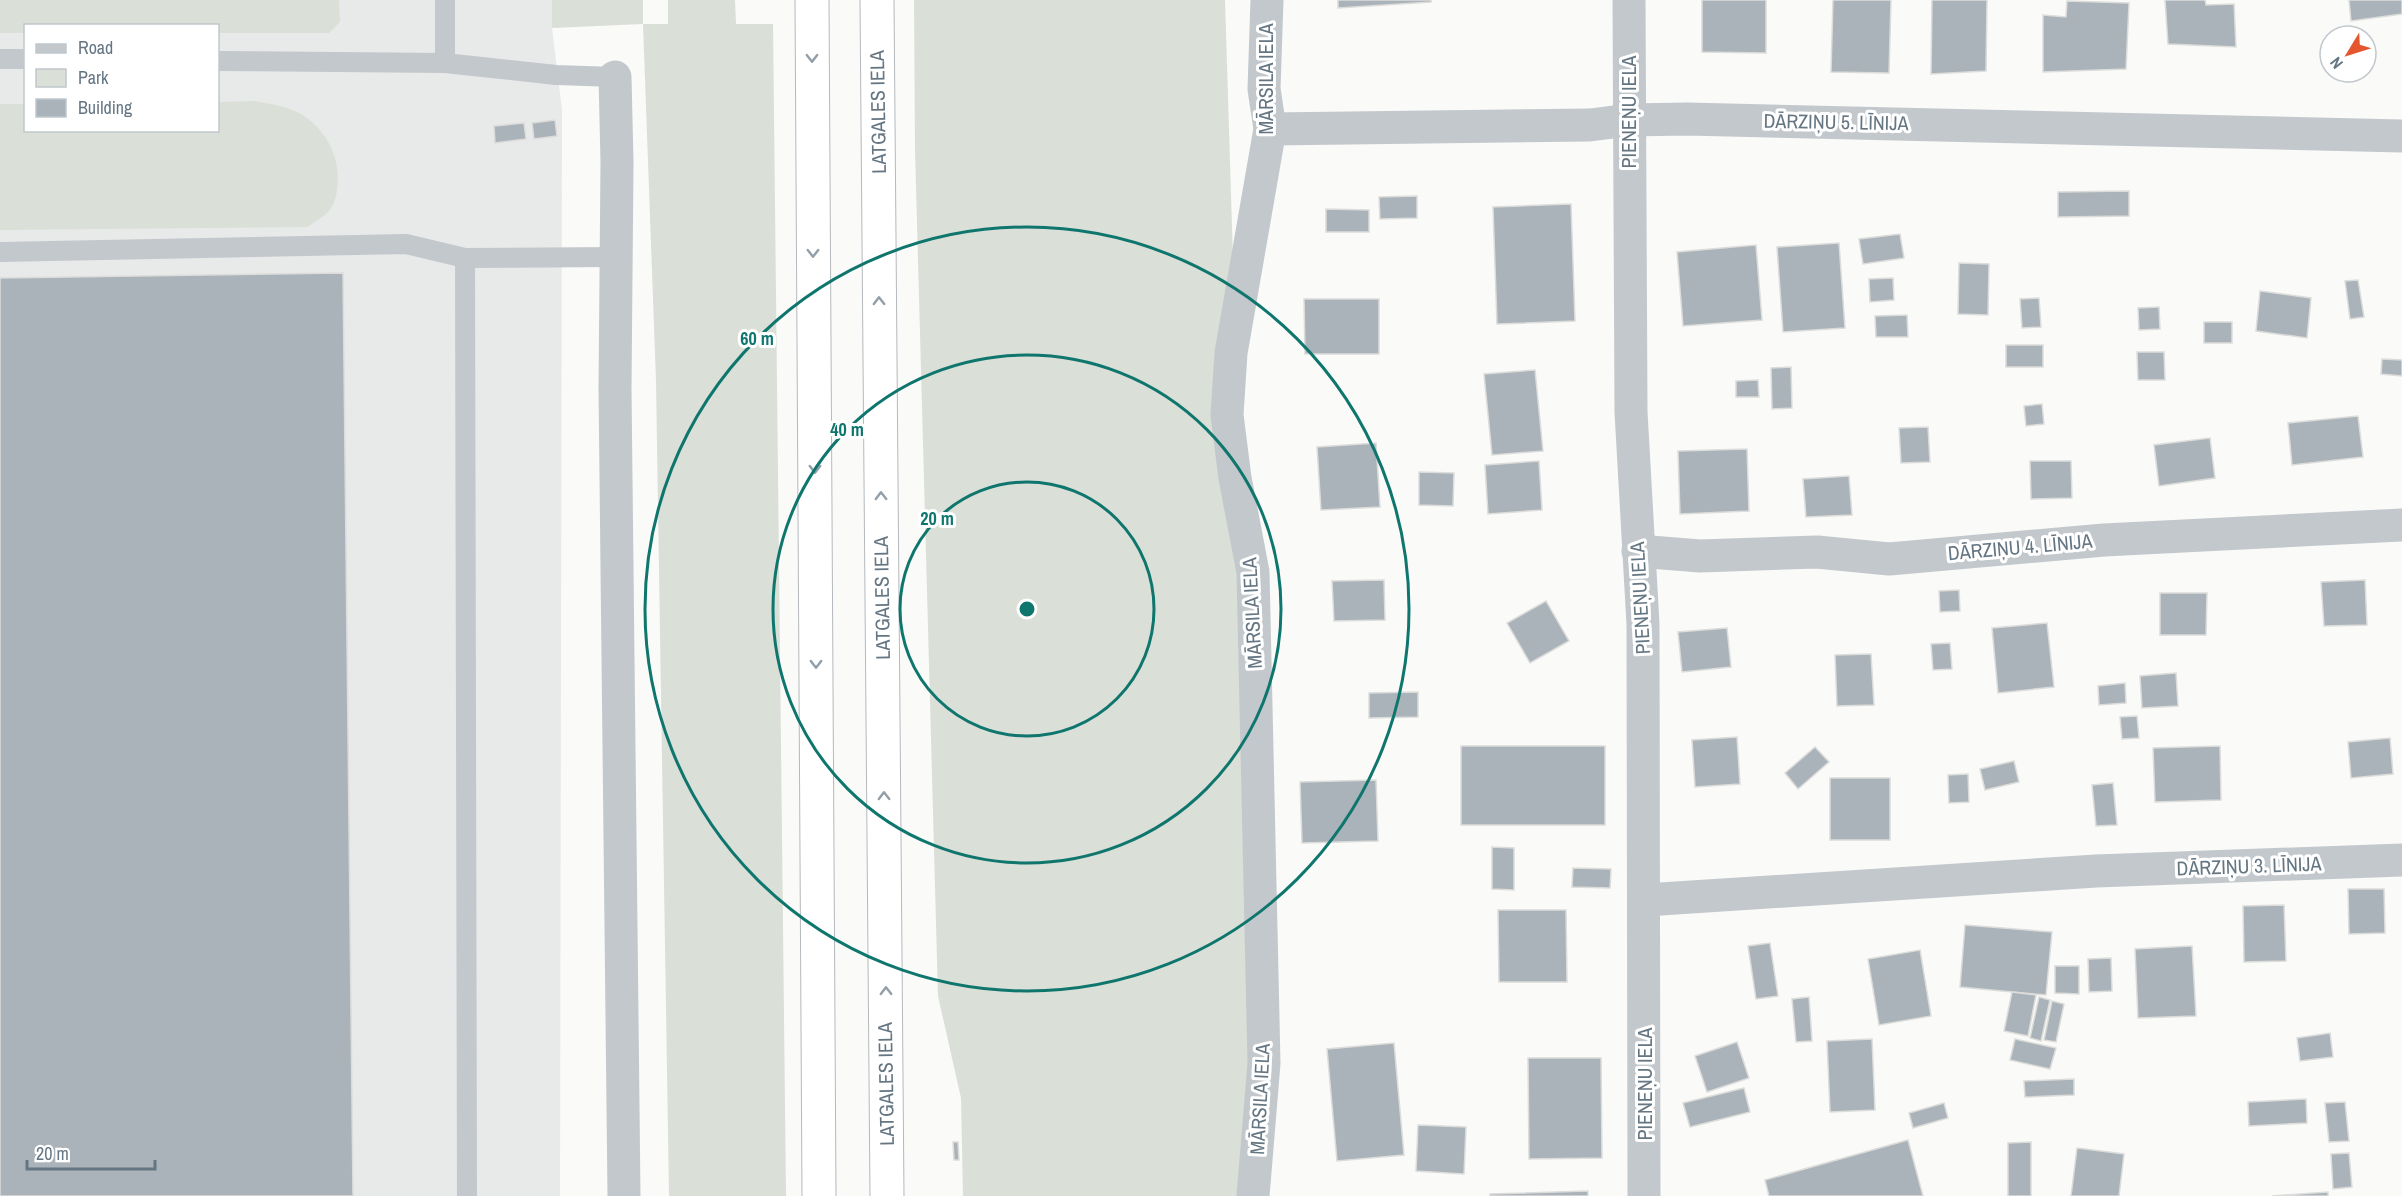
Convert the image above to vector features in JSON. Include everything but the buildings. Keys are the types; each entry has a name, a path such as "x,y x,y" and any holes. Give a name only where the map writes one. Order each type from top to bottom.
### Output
{"highway":[{"path":"812,0 819,1196"},
{"name":"LATGALES IELA","path":"877,0 887,1196"}],"street":[{"name":"MĀRSILA IELA","path":"1254,1196 1264,1063 1253,572 1235,478 1227,416 1231,353 1270,129 1264,89 1267,0"},
{"name":"PIENEŅU IELA","path":"1629,0 1631,412 1643,624 1644,1196"},
{"path":"615,77 617,162 615,400 624,1196"},
{"name":"DĀRZIŅU 5. LĪNIJA","path":"1270,129 1590,125 1629,120 1687,118 2402,136"},
{"name":"DĀRZIŅU 4. LĪNIJA","path":"1638,551 1700,556 1817,552 1889,559 2104,540 2402,525"},
{"name":"DĀRZIŅU 3. LĪNIJA","path":"1645,900 2096,871 2402,860"}],"lane":[{"path":"445,0 445,63"},
{"path":"0,59 24,59"},
{"path":"219,61 445,63 556,75 615,77"},
{"path":"0,252 406,244 465,258 616,257"},
{"path":"465,258 467,1196"}],"shaded area":[{"path":"0,0 552,0 552,28 562,110 560,1196 0,1196"}],"green space":[{"path":"0,0 339,0 340,22 329,33 219,33 219,24 24,24 24,33 0,33"},
{"path":"552,0 643,0 643,24 552,28"},
{"path":"668,0 735,0 736,24 773,24 786,1196 669,1196 656,381 643,24 668,24"},
{"path":"914,0 1225,0 1262,1196 963,1196 961,1098 938,996 915,149"},
{"path":"254,101 282,106 301,114 315,125 328,141 337,169 335,200 326,214 307,227 0,230 0,104 24,104 24,132 219,132 219,102"}]}
